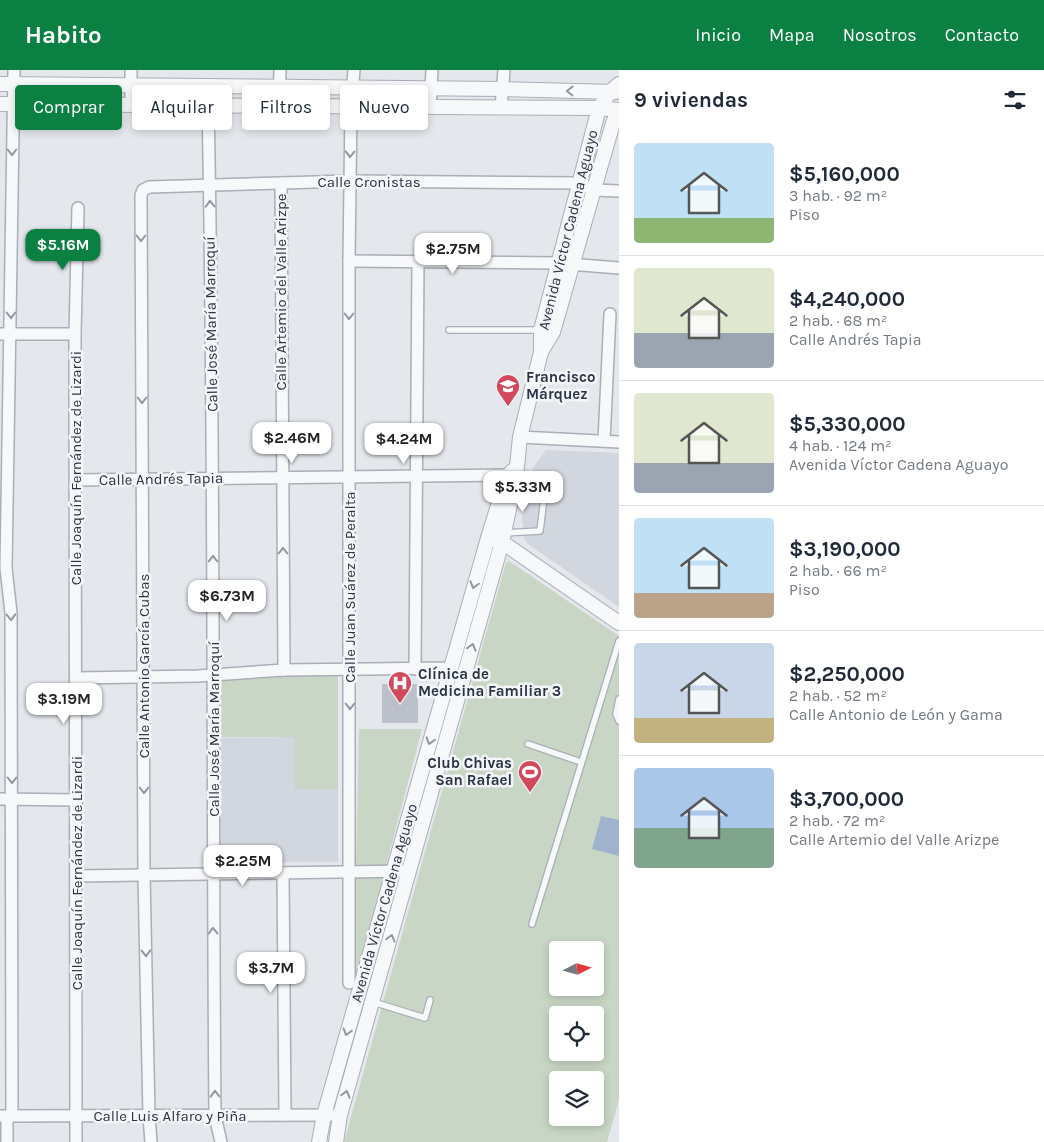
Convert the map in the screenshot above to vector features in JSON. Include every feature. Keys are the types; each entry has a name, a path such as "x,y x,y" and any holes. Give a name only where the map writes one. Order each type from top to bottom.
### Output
{"street":[{"path":"6,104 131,104 131,70"},
{"path":"280,70 280,85"},
{"name":"Calle Juan Suárez de Peralta","path":"353,85 354,70"},
{"path":"432,70 430,107 599,108 619,110"},
{"path":"501,108 504,70"},
{"path":"6,1142 6,799 11,613 3,568 6,104 9,79 130,85 242,86"},
{"path":"431,88 616,90"},
{"path":"599,108 616,90"},
{"name":"Avenida Víctor Cadena Aguayo","path":"336,1142 340,1115 503,538 520,436 541,352 541,330 599,108"},
{"name":"Avenida Víctor Cadena Aguayo","path":"541,352 553,332 613,123 619,110"},
{"name":"Calle José María Marroquí","path":"209,130 213,478 215,1116 220,1142"},
{"name":"Calle Juan Suárez de Peralta","path":"349,983 351,130"},
{"name":"Calle Cronistas","path":"143,190 149,187 350,181 579,183 594,190"},
{"name":"Calle Artemio del Valle Arizpe","path":"281,183 284,670"},
{"name":"Calle Antonio García Cubas","path":"143,190 141,195 144,875 151,1142"},
{"path":"594,190 619,191"},
{"name":"Calle Joaquín Fernández de Lizardi","path":"76,1142 77,678 75,334 78,208"},
{"path":"349,261 557,263 573,266 619,268"},
{"path":"415,669 418,262"},
{"path":"604,441 610,314"},
{"path":"5,334 75,334"},
{"path":"606,393 619,394"},
{"path":"520,436 619,442"},
{"name":"Avenida Víctor Cadena Aguayo","path":"319,1142 324,1115 450,668 504,486 514,472"},
{"name":"Calle Andrés Tapia","path":"76,480 417,476 514,472"},
{"path":"488,538 503,538 619,623"},
{"path":"77,678 144,678 284,670 450,668"},
{"path":"6,799 77,800"},
{"path":"76,876 410,870"},
{"path":"283,873 285,1115"},
{"name":"Calle Luis Alfaro y Piña","path":"6,1116 340,1115"}],"lane":[{"path":"449,330 541,330"},
{"path":"503,538 540,531 546,481 514,472"},
{"path":"532,924 619,641"},
{"path":"619,699 616,714 619,721"},
{"path":"528,744 581,762"},
{"path":"373,1002 425,1018 430,1000"}],"shaded area":[{"path":"546,450 619,453 619,607 528,544 524,538 522,518 528,480 535,465"},
{"path":"295,737 295,789 338,789 338,862 221,862 220,738"}],"green space":[{"name":"Club Chivas San Rafael","path":"509,561 619,636 619,1100 607,1142 344,1142 506,562"},
{"path":"338,673 338,789 295,789 295,737 220,737 221,678"},
{"path":"359,729 422,729 386,866 356,865"},
{"path":"354,878 384,878 358,975 351,962"}],"water":[{"path":"601,816 619,820 619,856 592,849"}],"building":[{"name":"Clínica de Medicina Familiar 3","path":"382,684 418,684 418,723 382,723"}],"place":[{"name":"Francisco Márquez","path":"508,407"},
{"name":"Clínica de Medicina Familiar 3","path":"400,704"},
{"name":"Club Chivas San Rafael","path":"530,793"}]}
